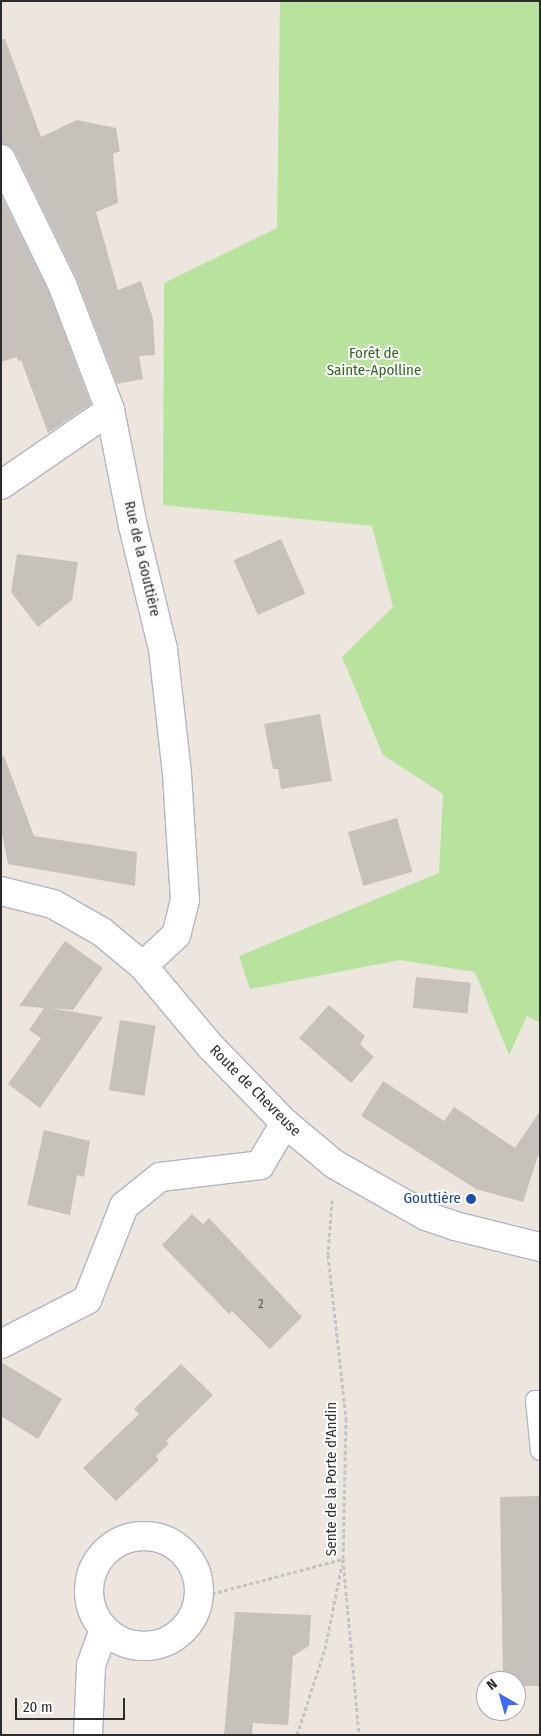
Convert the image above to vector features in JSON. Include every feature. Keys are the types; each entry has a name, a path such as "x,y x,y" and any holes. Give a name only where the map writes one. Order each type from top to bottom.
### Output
{"street":[{"name":"Rue de la Gouttière","path":"1,160 62,284 110,410 133,526 163,649 177,774 185,900 176,935 143,966"},
{"path":"1,484 110,410"},
{"name":"Route de Chevreuse","path":"1,890 53,904 102,932 143,966 211,1048 286,1123 334,1164 426,1216 454,1226 540,1247"},
{"path":"1,1344 87,1300 124,1206 160,1177 260,1165 286,1123"},
{"path":"145,1535 163,1538 179,1547 192,1562 198,1578 199,1597 194,1614 184,1629 170,1640 153,1646 135,1645 118,1640 104,1629 91,1605 90,1578 97,1560 110,1547 126,1538 145,1535"},
{"path":"88,1735 91,1665 104,1629"}],"lane":[{"path":"540,1400 535,1400 540,1451"}],"path":[{"name":"Sente de la Porte d'Andin","path":"334,1164 328,1255 346,1418 343,1559 359,1735"},
{"path":"199,1597 343,1559 325,1649 297,1735"}],"green space":[{"name":"Forêt de Sainte-Apolline","path":"280,1 540,1 540,1023 527,1016 509,1055 475,972 400,960 250,989 239,956 439,873 443,794 383,755 342,657 393,607 372,526 163,505 164,283 277,228"}],"building":[{"path":"1,39 5,39 41,137 77,120 116,128 120,151 113,154 118,203 96,212 118,290 141,281 153,319 155,355 139,356 143,379 117,384 76,277 15,152 1,144"},
{"path":"1,195 48,290 91,404 48,433 21,360 18,361 17,357 1,362"},
{"path":"281,539 305,594 258,615 233,560"},
{"path":"17,554 78,562 72,600 38,627 11,592"},
{"path":"320,714 332,781 281,789 278,769 273,769 264,724"},
{"path":"4,756 34,836 137,852 135,886 8,864 1,828 1,757"},
{"path":"397,818 412,872 363,886 348,832"},
{"path":"65,941 103,968 73,1010 50,1008 103,1017 40,1108 8,1084 41,1038 29,1030 44,1008 19,1006"},
{"path":"416,977 471,983 467,1014 413,1008"},
{"path":"329,1005 365,1036 360,1044 374,1057 351,1083 299,1038"},
{"path":"120,1020 156,1026 144,1096 109,1090"},
{"path":"383,1081 444,1121 454,1107 515,1148 540,1111 540,1150 523,1202 476,1189 361,1116"},
{"path":"44,1130 90,1141 84,1177 77,1175 70,1215 27,1205"},
{"path":"192,1214 203,1224 209,1218 302,1317 270,1349 232,1311 229,1314 162,1245"},
{"path":"1,1362 62,1399 38,1439 1,1416"},
{"path":"181,1364 213,1395 166,1441 169,1444 156,1456 159,1460 116,1501 83,1468 139,1414 134,1409"},
{"path":"540,1496 540,1686 526,1686 526,1671 503,1671 500,1497"},
{"path":"235,1612 311,1615 309,1646 293,1656 288,1725 253,1723 252,1735 224,1735"}],"place":[{"name":"Gouttière","path":"471,1199"}]}
